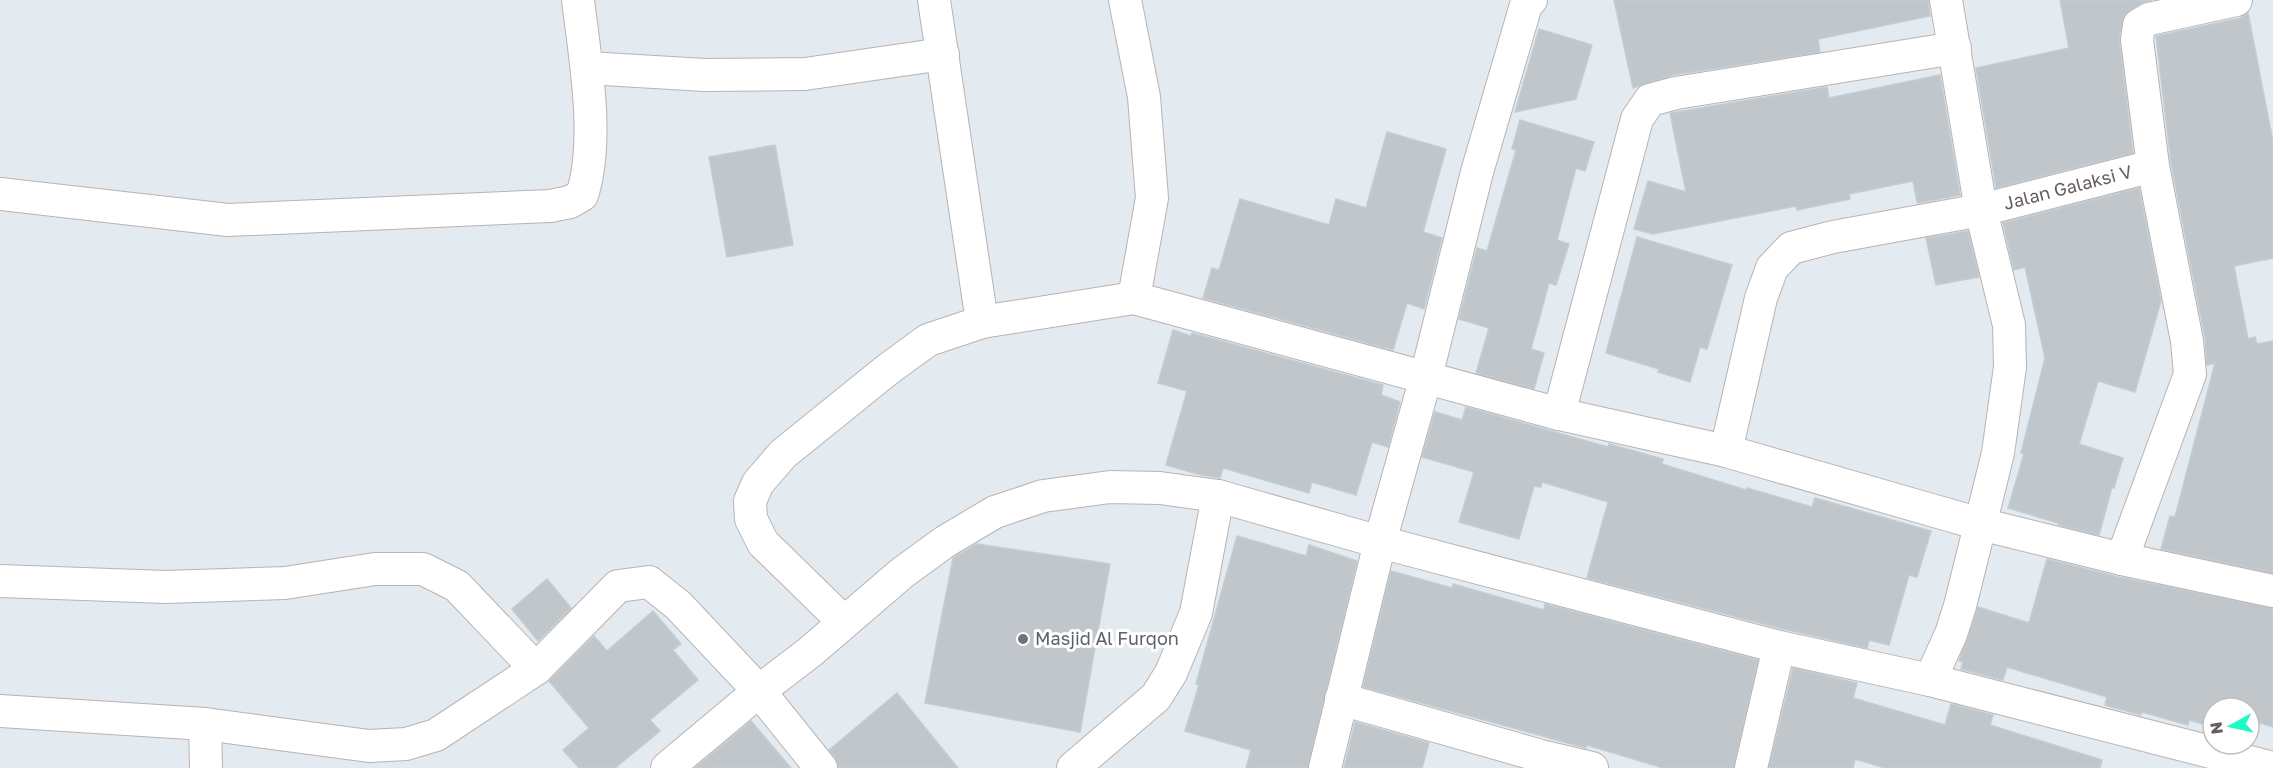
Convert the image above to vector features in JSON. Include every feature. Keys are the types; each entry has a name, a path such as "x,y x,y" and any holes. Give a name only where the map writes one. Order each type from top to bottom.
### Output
{"street":[{"path":"0,194 228,220 550,206 570,202 582,195 587,180 590,130 587,68 578,0"},
{"path":"934,0 982,321"},
{"path":"1125,0 1144,97 1152,198 1134,297"},
{"path":"1325,768 1380,542 1426,377 1477,172 1526,6 1531,0"},
{"path":"1930,680 1951,634 1960,606 1998,453 2010,367 2009,325 1981,210 1946,0"},
{"path":"2122,559 2190,374 2187,341 2153,166 2137,40 2139,25 2149,19 2236,0"},
{"path":"1559,414 1637,119 1650,100 1676,93 1955,48"},
{"path":"587,68 705,75 806,74 943,54"},
{"name":"Jalan Galaksi V","path":"1726,451 1761,298 1772,268 1791,248 1833,237 1981,210 2153,166"},
{"path":"844,622 763,543 751,519 750,501 758,483 783,454 928,340 982,321 1134,297 1559,414 1726,451 1980,524 2122,559 2273,591"},
{"path":"667,768 759,691 810,652 902,573 946,541 995,512 1033,500 1110,487 1160,488 1218,496 1380,542 1779,647 1930,680 2260,766"},
{"path":"1073,768 1156,697 1172,673 1196,613 1218,496"},
{"path":"0,580 166,586 214,585 285,583 375,569 423,569 458,586 536,669"},
{"path":"0,711 205,724 369,746 406,744 435,735 536,669 618,586 649,582 678,605 759,691 821,768"},
{"path":"1751,768 1779,647"},
{"path":"1341,699 1541,762 1592,768"},
{"path":"205,724 206,768"}],"building":[{"path":"1614,0 1928,0 1930,16 1818,39 1820,52 1673,75 1633,88"},
{"path":"2060,0 2152,0 2140,4 2124,15 2119,38 2133,153 1996,188 1976,68 2069,48"},
{"path":"2248,13 2273,142 2273,258 2234,266 2248,339 2255,337 2257,344 2273,341 2273,573 2161,549 2170,516 2175,517 2215,363 2207,365 2205,338 2171,163 2156,36 2240,18"},
{"path":"1539,29 1592,45 1576,99 1515,112"},
{"path":"1940,75 1960,195 1919,203 1913,181 1849,194 1850,199 1797,210 1796,206 1653,234 1634,229 1648,181 1686,192 1670,113 1827,87 1829,98"},
{"path":"1520,120 1594,142 1585,171 1576,168 1557,240 1569,244 1556,285 1549,283 1531,349 1544,353 1534,389 1476,373 1489,328 1459,319 1477,248 1487,251 1516,150 1512,149"},
{"path":"1387,132 1446,149 1423,232 1442,238 1424,309 1407,303 1393,350 1203,298 1212,268 1219,270 1240,199 1329,225 1336,199 1366,208"},
{"path":"775,145 793,245 727,257 709,157"},
{"path":"2139,188 2161,301 2135,392 2098,381 2079,444 2123,458 2114,488 2112,487 2099,535 2058,525 2058,523 2008,508 2024,454 2021,453 2045,358 2025,267 2014,270 2003,223"},
{"path":"1968,231 1979,277 1936,285 1926,238"},
{"path":"1637,237 1732,265 1707,349 1700,347 1690,382 1658,372 1659,369 1606,353"},
{"path":"1173,330 1191,336 1192,333 1383,385 1381,395 1400,402 1388,447 1372,442 1356,495 1312,482 1309,493 1223,468 1220,478 1166,465 1187,391 1158,383"},
{"path":"1466,407 1608,447 1609,444 1663,459 1662,464 1746,490 1747,488 1812,507 1815,498 1931,531 1917,577 1909,575 1889,645 1869,640 1867,648 1783,629 1587,578 1608,502 1542,482 1541,487 1534,486 1519,539 1459,522 1474,472 1422,457 1435,412 1462,420"},
{"path":"1237,536 1306,556 1309,545 1357,561 1308,768 1246,768 1251,750 1185,731"},
{"path":"977,544 1110,564 1080,732 925,703 953,558"},
{"path":"2047,559 2118,577 2273,608 2273,727 2261,724 2261,696 2201,696 2201,724 2189,720 2188,725 2142,712 2141,715 2105,705 2107,697 2007,667 2003,680 1961,669 1963,662 1959,661 1978,607 2029,623"},
{"path":"1391,571 1452,588 1453,584 1544,610 1545,604 1758,660 1734,768 1663,768 1587,745 1586,748 1363,687"},
{"path":"547,579 571,608 538,641 512,609"},
{"path":"653,611 681,644 673,650 698,680 650,720 660,731 615,768 579,768 563,750 589,728 549,681 594,636 607,651"},
{"path":"1793,668 1857,683 1853,698 1945,725 1951,704 1993,715 1990,725 2102,760 2100,768 1885,768 1855,759 1853,768 1769,768"},
{"path":"897,693 958,768 839,768 835,757 829,750"},
{"path":"751,721 791,768 695,768"},
{"path":"1355,722 1429,743 1422,768 1344,768"}],"place":[{"name":"Masjid Al Furqon","path":"1023,639"}]}
